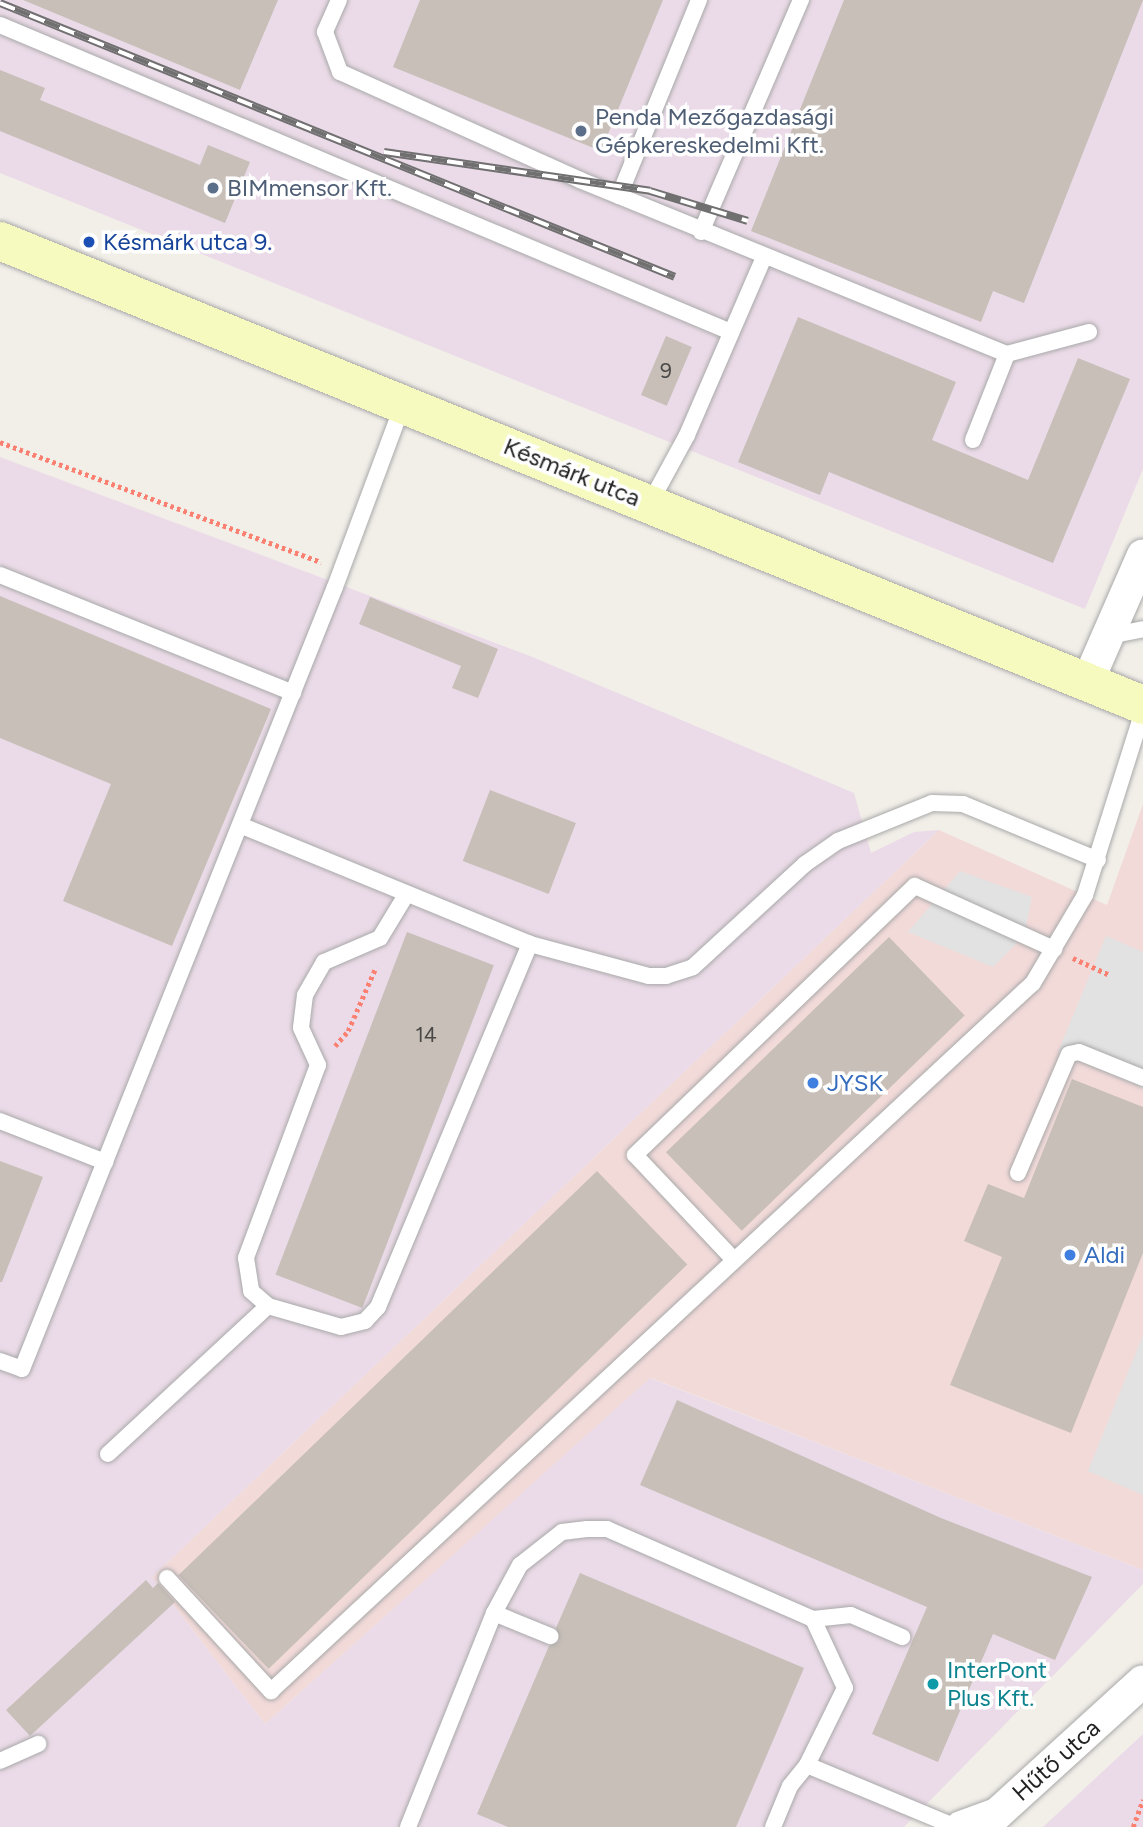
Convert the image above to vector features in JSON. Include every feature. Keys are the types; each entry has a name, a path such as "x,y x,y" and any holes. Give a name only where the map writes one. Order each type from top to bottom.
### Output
{"street":[{"name":"Késmárk utca","path":"0,241 1143,705"},
{"path":"1088,681 1143,555"},
{"name":"Hűtő utca","path":"961,1827 997,1814 1143,1681"}],"lane":[{"path":"339,0 326,33 340,72 619,196 701,232 1007,354 1089,332"},
{"path":"619,196 699,0"},
{"path":"701,232 801,0"},
{"path":"0,25 731,332"},
{"path":"650,503 687,435 764,257"},
{"path":"973,440 1007,354"},
{"path":"0,1361 22,1369 342,569 403,404"},
{"path":"0,575 293,693"},
{"path":"1108,636 1143,629"},
{"path":"167,1578 271,1691 1033,983 1054,949 1098,860 1143,711"},
{"path":"240,825 530,944 649,976 681,971 711,953 805,864 838,841 932,803 963,804 1098,860"},
{"path":"734,1260 635,1155 915,886 1054,949"},
{"path":"406,895 380,938 324,962 305,995 301,1028 318,1065 246,1258 251,1291 268,1306 341,1327 365,1321 378,1307 530,944"},
{"path":"1018,1173 1069,1054 1079,1052 1143,1078"},
{"path":"0,1121 105,1162"},
{"path":"108,1454 268,1306"},
{"path":"408,1827 494,1614 520,1565 541,1545 562,1532 607,1529 813,1619 851,1615 902,1637"},
{"path":"494,1614 550,1636"},
{"path":"773,1827 790,1786 807,1765 845,1688 813,1619"},
{"path":"0,1761 38,1744"},
{"path":"807,1765 956,1827"}],"path":[{"path":"0,442 342,569"},
{"path":"318,1065 348,1031 376,969 380,938"},
{"path":"1054,949 1110,975"},
{"path":"1133,1827 1143,1800"}],"shaded area":[{"path":"0,0 1143,0 1143,469 1085,609 0,173"},
{"path":"0,457 530,656 854,793 871,853 914,832 939,830 152,1577 265,1724 650,1378 1143,1570 1143,1584 904,1827 0,1827"},
{"path":"1143,804 1143,1570 651,1378 265,1724 152,1577 939,830 1107,905"},
{"path":"960,871 1032,897 1024,936 993,967 908,932"},
{"path":"1106,936 1143,952 1143,1088 1058,1052"},
{"path":"1143,1335 1143,1495 1088,1471"},
{"path":"1143,1734 1143,1827 1043,1827"}],"building":[{"path":"23,0 278,0 240,90"},
{"path":"420,0 663,0 601,151 393,67"},
{"path":"844,0 1143,0 1024,303 993,291 981,322 751,231"},
{"path":"0,70 45,88 40,100 200,165 208,145 250,162 225,223 0,131"},
{"path":"798,317 956,382 932,440 1028,480 1078,358 1130,379 1053,563 829,472 820,495 738,462"},
{"path":"666,336 692,347 667,406 641,395"},
{"path":"0,596 271,709 172,946 63,901 111,784 0,738"},
{"path":"370,597 498,649 478,698 452,688 461,666 359,624"},
{"path":"490,790 576,823 549,894 463,861"},
{"path":"407,932 494,965 362,1308 275,1275"},
{"name":"JYSK","path":"889,937 965,1015 742,1231 666,1152"},
{"name":"Aldi","path":"1072,1079 1143,1107 1143,1253 1071,1433 950,1385 1002,1257 964,1241 988,1184 1024,1198"},
{"path":"0,1161 43,1177 2,1282 0,1282"},
{"path":"597,1171 687,1265 269,1669 178,1575"},
{"path":"677,1400 941,1518 1092,1577 1055,1660 993,1634 938,1762 872,1734 927,1607 640,1485"},
{"path":"580,1573 804,1668 736,1827 508,1827 477,1814 549,1646 559,1641 556,1628"},
{"path":"146,1580 153,1588 158,1583 175,1602 30,1736 6,1710"}],"railway":[{"path":"0,3 675,277"},
{"path":"384,152 650,191 748,221"}],"place":[{"name":"Penda Mezőgazdasági Gépkereskedelmi Kft.","path":"581,131"},
{"name":"BIMmensor Kft.","path":"213,188"},
{"name":"Késmárk utca 9.","path":"89,242"},
{"name":"JYSK","path":"813,1083"},
{"name":"Aldi","path":"1070,1255"},
{"name":"InterPont Plus Kft.","path":"933,1684"}]}
